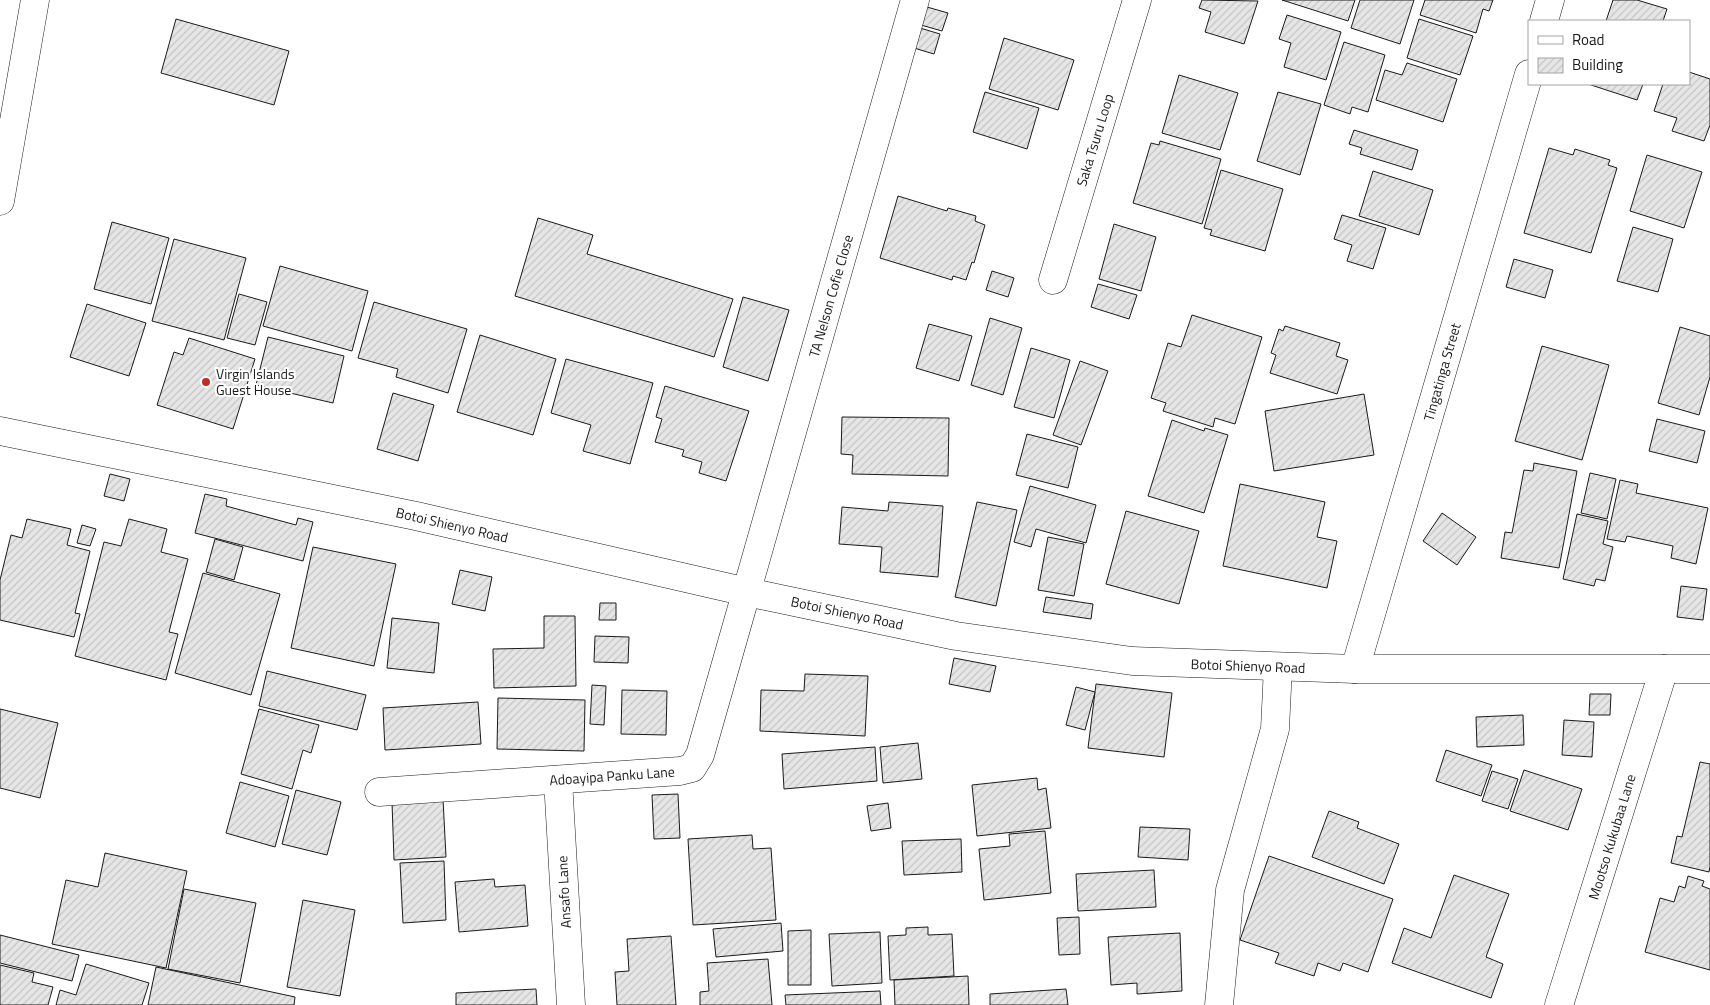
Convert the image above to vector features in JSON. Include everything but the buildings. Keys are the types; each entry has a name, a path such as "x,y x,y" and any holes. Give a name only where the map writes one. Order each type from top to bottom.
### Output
{"street":[{"path":"0,200 35,0"},
{"name":"TA Nelson Cofie Close","path":"747,592 915,0"},
{"name":"Saka Tsuru Loop","path":"1053,280 1137,0"},
{"path":"1544,20 1550,0"},
{"name":"Tingatinga Street","path":"1355,669 1528,77"},
{"name":"Botoi Shienyo Road","path":"0,431 416,516 747,592 956,636 1122,660 1355,669 1710,668"},
{"name":"Adoayipa Panku Lane","path":"379,792 680,771 692,768 700,754 747,592"},
{"path":"1219,1005 1230,890 1275,729 1278,667"},
{"name":"Mootso Kukubaa Lane","path":"1559,1005 1664,669"},
{"name":"Ansafo Lane","path":"558,780 571,1005"}],"place":[{"name":"Virgin Islands Guest House","path":"206,382"}]}
